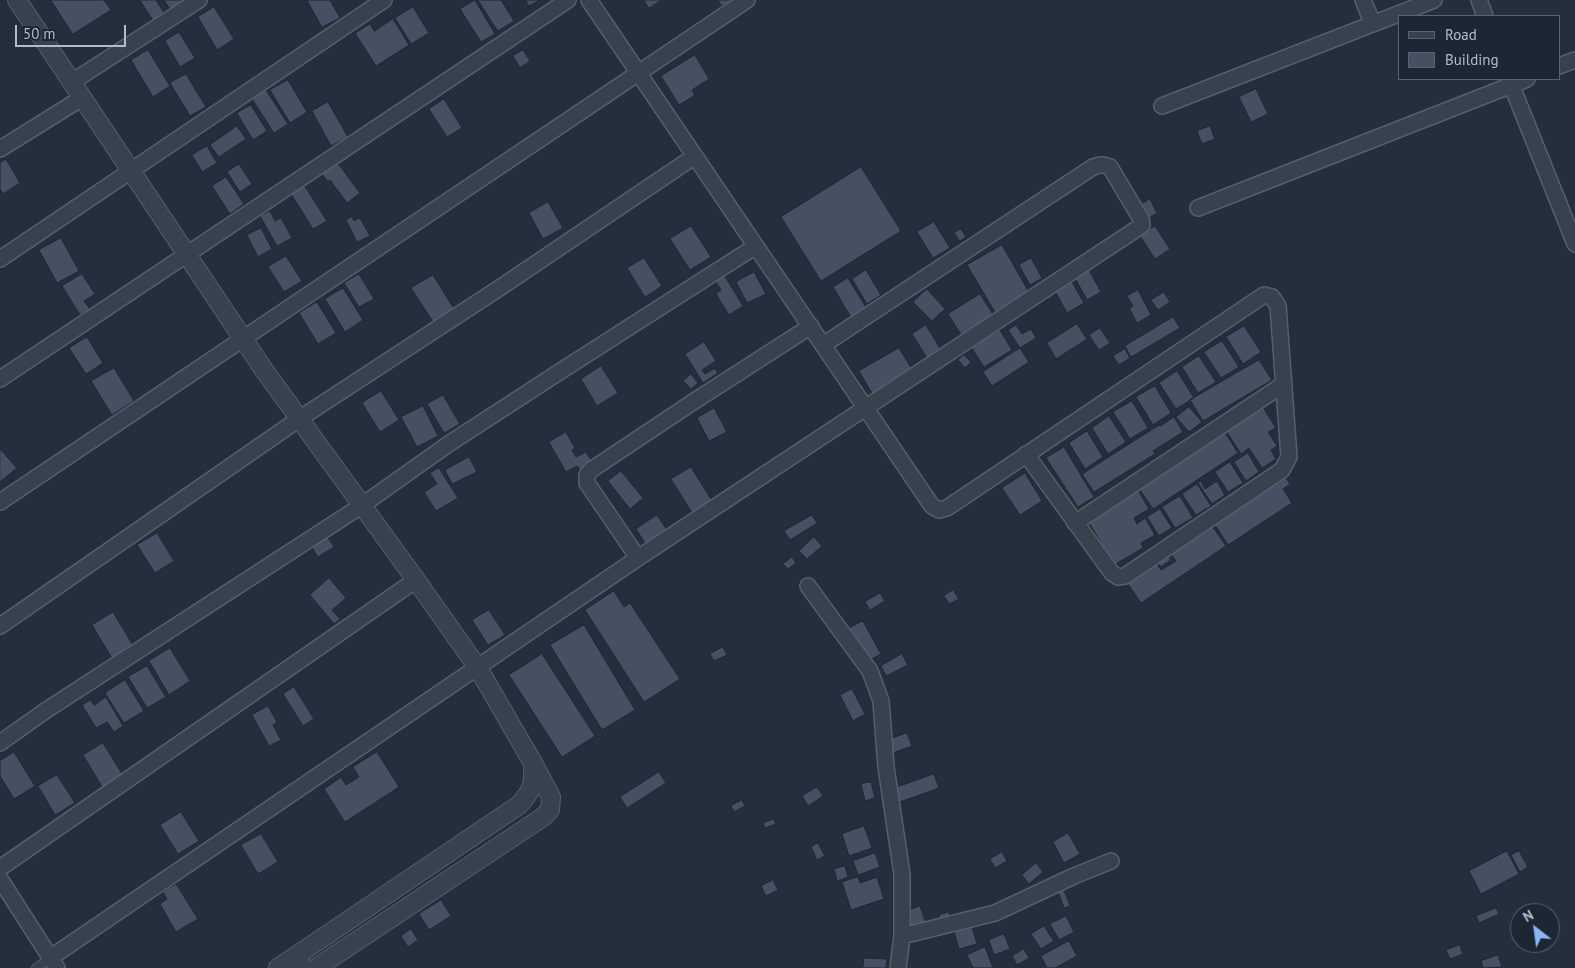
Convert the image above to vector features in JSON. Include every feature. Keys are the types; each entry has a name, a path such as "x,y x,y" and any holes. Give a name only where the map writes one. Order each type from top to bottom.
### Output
{"street":[{"path":"17,0 243,339 478,668 551,797 550,810 543,817 323,966"},
{"path":"72,82 199,0"},
{"path":"0,259 384,0"},
{"path":"0,379 568,0"},
{"path":"589,0 932,506 939,510 946,508 1026,454 1264,295 1272,297 1278,306 1290,457 1287,464 1282,470 1125,576 1118,577 1112,573 1026,454"},
{"path":"0,502 747,0"},
{"path":"1363,0 1373,24"},
{"path":"1162,106 1434,0"},
{"path":"1478,0 1485,15"},
{"path":"1560,66 1575,60"},
{"path":"1198,208 1510,82 1575,244"},
{"path":"0,149 82,98"},
{"path":"0,626 299,419 501,287 695,156"},
{"path":"0,879 54,963 638,558 1142,225 1141,219 1110,167 1105,164 1093,167 823,345"},
{"path":"0,743 53,706 362,506 458,438 756,246"},
{"path":"638,558 587,483 587,475 591,470 692,402 810,326"},
{"path":"1075,523 1284,384"},
{"path":"0,868 416,580"},
{"path":"808,586 870,671 881,701 886,767 902,874 902,936 898,968"},
{"path":"278,968 301,962 519,805 534,783 533,763"},
{"path":"902,936 995,913 1080,873 1111,861"}],"lane":[{"path":"36,968 54,963"}],"building":[{"path":"51,0 104,0 111,10 73,34"},
{"path":"140,0 156,0 166,16 155,23"},
{"path":"164,0 184,0 171,10"},
{"path":"307,0 330,0 340,18 322,27"},
{"path":"475,0 495,34 481,42 460,9"},
{"path":"478,0 501,0 514,21 498,31"},
{"path":"526,0 540,0 529,6"},
{"path":"644,0 662,0 649,8"},
{"path":"718,0 732,0 722,6"},
{"path":"214,7 234,39 217,50 198,17"},
{"path":"413,7 429,33 411,44 395,18"},
{"path":"393,19 409,45 376,66 355,33 370,24 374,31"},
{"path":"179,32 195,58 180,67 165,41"},
{"path":"148,50 170,86 153,97 131,60"},
{"path":"523,50 530,61 520,68 513,56"},
{"path":"695,55 709,79 692,90 695,95 679,105 661,76"},
{"path":"186,74 206,107 190,116 170,83"},
{"path":"288,80 307,112 290,123 270,90"},
{"path":"1256,89 1268,114 1251,122 1239,97"},
{"path":"266,90 288,124 274,133 252,99"},
{"path":"444,99 462,128 447,137 429,109"},
{"path":"328,102 348,137 331,146 312,111"},
{"path":"251,105 267,131 253,140 237,113"},
{"path":"237,126 246,139 219,157 210,145"},
{"path":"1210,126 1215,139 1202,144 1197,131"},
{"path":"207,146 217,163 202,172 192,155"},
{"path":"6,159 20,183 3,194 0,189 0,163"},
{"path":"337,162 360,193 347,203 330,180 328,182 322,174"},
{"path":"239,164 252,184 240,192 227,172"},
{"path":"861,167 901,231 821,281 781,217"},
{"path":"226,177 244,204 230,214 212,186"},
{"path":"304,185 327,221 313,229 291,194"},
{"path":"1150,199 1157,213 1149,218 1142,204"},
{"path":"548,202 563,228 543,239 529,213"},
{"path":"270,211 275,221 281,218 292,238 277,246 260,216"},
{"path":"352,217 354,221 360,218 370,236 357,242 346,220"},
{"path":"934,222 950,248 933,258 917,232"},
{"path":"691,226 711,257 690,270 670,239"},
{"path":"1155,226 1170,249 1155,259 1140,236"},
{"path":"261,228 272,249 258,257 247,235"},
{"path":"961,229 966,237 960,241 954,233"},
{"path":"61,238 79,271 57,283 39,250"},
{"path":"1002,245 1030,294 996,314 967,265"},
{"path":"286,256 302,281 284,292 268,267"},
{"path":"644,258 662,286 645,297 627,268"},
{"path":"1031,258 1042,278 1030,285 1019,265"},
{"path":"866,270 881,295 867,304 852,279"},
{"path":"1089,270 1101,292 1087,300 1075,278"},
{"path":"754,272 766,294 747,303 736,282"},
{"path":"723,273 743,306 729,315 716,294 721,290 714,279"},
{"path":"82,274 95,294 84,301 90,309 80,315 62,286"},
{"path":"359,274 374,299 359,307 344,283"},
{"path":"433,275 456,312 435,325 411,288"},
{"path":"848,278 867,309 852,319 833,287"},
{"path":"1072,282 1084,303 1067,313 1055,291"},
{"path":"343,288 363,320 345,332 325,299"},
{"path":"927,289 945,309 932,321 913,302"},
{"path":"1138,290 1151,315 1137,323 1129,308 1133,306 1127,296"},
{"path":"1164,292 1170,302 1158,310 1151,300"},
{"path":"980,294 994,316 962,336 948,314"},
{"path":"317,302 336,333 318,344 299,313"},
{"path":"1173,317 1180,328 1131,357 1125,346"},
{"path":"1077,324 1087,339 1056,359 1047,343"},
{"path":"926,325 941,350 927,358 912,334"},
{"path":"1016,325 1022,334 1031,329 1036,338 1020,348 1008,330"},
{"path":"1244,326 1261,352 1243,364 1226,337"},
{"path":"1100,328 1110,343 1099,350 1089,335"},
{"path":"1000,330 1012,350 984,367 971,347"},
{"path":"87,337 103,363 86,374 69,348"},
{"path":"1222,341 1239,367 1221,378 1204,352"},
{"path":"704,342 716,361 702,370 705,374 715,368 718,373 703,383 685,354"},
{"path":"899,348 913,371 873,395 859,371"},
{"path":"1020,348 1029,362 992,386 983,372"},
{"path":"1125,349 1130,358 1119,365 1113,356"},
{"path":"964,355 971,362 965,368 958,360"},
{"path":"1199,356 1216,382 1198,393 1182,367"},
{"path":"1259,360 1272,380 1203,421 1190,400"},
{"path":"601,366 618,393 597,406 581,379"},
{"path":"114,368 134,401 112,415 91,381"},
{"path":"1177,371 1194,398 1176,409 1159,383"},
{"path":"691,374 698,383 691,389 683,381"},
{"path":"1155,386 1171,413 1153,425 1136,397"},
{"path":"381,391 399,420 380,432 362,403"},
{"path":"443,395 460,424 444,433 427,404"},
{"path":"1132,401 1148,428 1130,439 1113,412"},
{"path":"423,406 438,436 417,447 401,417"},
{"path":"1262,406 1276,428 1268,432 1277,446 1271,450 1276,459 1262,468 1249,448 1241,454 1225,429"},
{"path":"1189,407 1202,422 1189,432 1176,417"},
{"path":"714,408 727,432 709,441 697,418"},
{"path":"1109,416 1126,442 1108,454 1092,428"},
{"path":"1174,417 1183,432 1153,451 1155,454 1094,492 1082,474"},
{"path":"1087,431 1103,457 1085,469 1069,443"},
{"path":"1224,431 1238,453 1153,509 1138,487"},
{"path":"566,432 575,448 572,450 576,457 586,452 593,463 580,470 577,466 566,472 549,442"},
{"path":"1064,447 1094,497 1078,507 1046,458"},
{"path":"0,449 17,468 0,482"},
{"path":"1248,453 1259,472 1246,481 1234,462"},
{"path":"469,457 477,472 452,484 445,470"},
{"path":"1230,462 1243,483 1228,492 1215,472"},
{"path":"691,467 714,504 694,516 671,479"},
{"path":"439,468 458,498 436,511 424,492 437,484 430,473"},
{"path":"621,471 643,498 630,509 608,481"},
{"path":"1025,473 1042,501 1020,515 1002,488"},
{"path":"1284,475 1290,484 1283,489 1292,503 1228,545 1213,522"},
{"path":"1201,481 1205,489 1217,481 1225,495 1212,504 1198,483"},
{"path":"1197,484 1211,506 1196,515 1182,494"},
{"path":"1138,490 1149,509 1134,518 1137,524 1145,518 1155,535 1141,543 1143,548 1114,565 1088,521"},
{"path":"1180,496 1193,518 1175,528 1162,507"},
{"path":"1160,509 1172,528 1159,536 1147,517"},
{"path":"657,515 669,533 647,546 636,529"},
{"path":"812,515 817,523 790,540 784,531"},
{"path":"1210,523 1226,546 1141,603 1126,581 1155,561 1161,570 1176,561 1169,551"},
{"path":"157,533 174,561 155,573 137,545"},
{"path":"327,536 334,547 318,557 311,546"},
{"path":"814,537 822,546 807,559 799,551"},
{"path":"1166,553 1171,560 1161,567 1155,560"},
{"path":"792,557 796,563 788,569 783,564"},
{"path":"329,578 346,598 332,610 340,619 334,624 310,595"},
{"path":"953,590 959,599 949,604 944,596"},
{"path":"614,591 624,607 630,603 680,679 644,702 585,610"},
{"path":"880,593 885,601 870,610 865,602"},
{"path":"489,610 505,635 488,645 472,620"},
{"path":"113,612 134,647 113,660 92,625"},
{"path":"863,621 881,654 866,662 848,629"},
{"path":"584,625 635,710 602,730 550,645"},
{"path":"723,647 727,655 714,661 710,654"},
{"path":"170,648 190,681 169,695 149,661"},
{"path":"542,654 595,736 562,757 509,675"},
{"path":"902,654 908,665 886,676 881,666"},
{"path":"147,666 166,697 147,708 128,677"},
{"path":"125,680 144,711 124,723 105,693"},
{"path":"294,687 314,719 303,726 283,694"},
{"path":"852,689 865,714 853,721 840,695"},
{"path":"106,697 123,726 114,732 107,722 96,728 82,705 90,700 94,705"},
{"path":"268,706 277,722 273,725 281,740 269,746 252,715"},
{"path":"907,733 912,746 890,754 885,741"},
{"path":"103,743 124,777 104,790 83,755"},
{"path":"14,752 35,786 14,799 0,776 0,761"},
{"path":"377,752 399,787 345,822 324,789 341,777 346,785 359,777 353,767"},
{"path":"659,772 666,783 627,808 620,797"},
{"path":"934,774 939,788 897,803 892,789"},
{"path":"57,775 75,803 55,815 38,786"},
{"path":"871,782 875,798 865,801 861,784"},
{"path":"817,787 823,796 808,806 802,796"},
{"path":"742,800 745,806 734,812 731,806"},
{"path":"181,812 199,841 178,854 160,825"},
{"path":"774,819 776,824 765,828 763,823"},
{"path":"864,826 872,848 849,856 842,834"},
{"path":"1068,833 1080,854 1064,863 1053,842"},
{"path":"261,834 278,862 258,874 241,845"},
{"path":"818,843 825,856 817,860 811,847"},
{"path":"1507,851 1519,874 1481,894 1469,871"},
{"path":"1519,851 1528,867 1520,872 1511,855"},
{"path":"1002,852 1007,861 995,868 990,859"},
{"path":"875,853 880,867 858,875 853,861"},
{"path":"1036,863 1043,872 1029,884 1022,875"},
{"path":"845,866 848,877 837,881 834,869"},
{"path":"858,877 860,883 877,877 884,899 851,910 842,882"},
{"path":"773,880 778,890 766,896 761,886"},
{"path":"176,884 198,919 176,932 160,904 167,899 163,892"},
{"path":"1064,890 1070,906 1064,908 1058,892"},
{"path":"441,900 451,916 429,930 419,914"},
{"path":"920,906 926,923 910,929 904,912"},
{"path":"1496,908 1499,914 1479,923 1476,916"},
{"path":"949,912 951,919 941,922 939,915"},
{"path":"1066,916 1074,932 1059,940 1050,924"},
{"path":"971,923 977,944 959,949 953,928"},
{"path":"1044,926 1054,941 1041,949 1031,934"},
{"path":"411,929 418,940 408,947 401,936"},
{"path":"1004,934 1010,949 994,955 989,940"},
{"path":"1069,941 1077,956 1055,968 1047,968 1041,956"},
{"path":"1460,945 1463,954 1450,959 1446,950"},
{"path":"985,947 993,968 973,968 967,955"},
{"path":"1024,949 1029,958 1017,965 1012,956"},
{"path":"1498,955 1502,967 1483,968 1481,961"},
{"path":"864,958 887,959 886,968 863,968"}]}
